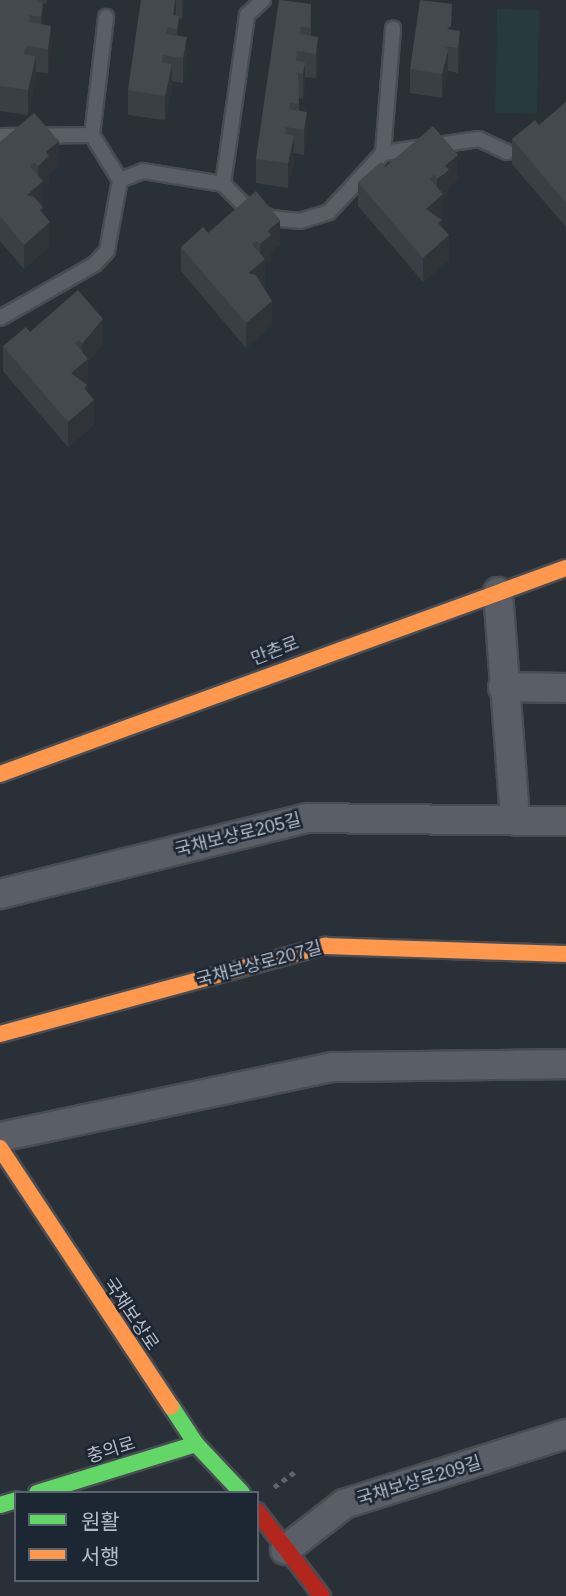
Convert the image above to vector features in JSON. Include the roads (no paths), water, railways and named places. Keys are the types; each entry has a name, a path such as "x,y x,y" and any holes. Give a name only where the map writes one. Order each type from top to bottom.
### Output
{"main road":[{"name":"만촌로","path":"0,774 566,568"},
{"name":"국채보상로207길","path":"0,1034 325,946 566,954"},
{"name":"국채보상로","path":"0,1148 196,1444 240,1491"},
{"name":"충의로","path":"43,1491 196,1444"},
{"path":"259,1514 322,1596"}],"street":[{"path":"498,592 515,820"},
{"path":"503,687 566,688"},
{"name":"국채보상로205길","path":"0,894 307,818 566,821"},
{"path":"0,1137 333,1067 566,1064"},
{"name":"국채보상로209길","path":"285,1550 344,1504 566,1434"}],"lane":[{"path":"223,184 247,15 263,0"},
{"path":"0,318 95,264 107,251 120,180 92,135 106,17"},
{"path":"120,180 143,171 223,184 246,207 271,218 300,221 329,212 383,153 393,28"},
{"path":"0,136 92,135"},
{"path":"383,153 479,139 507,152"}]}
